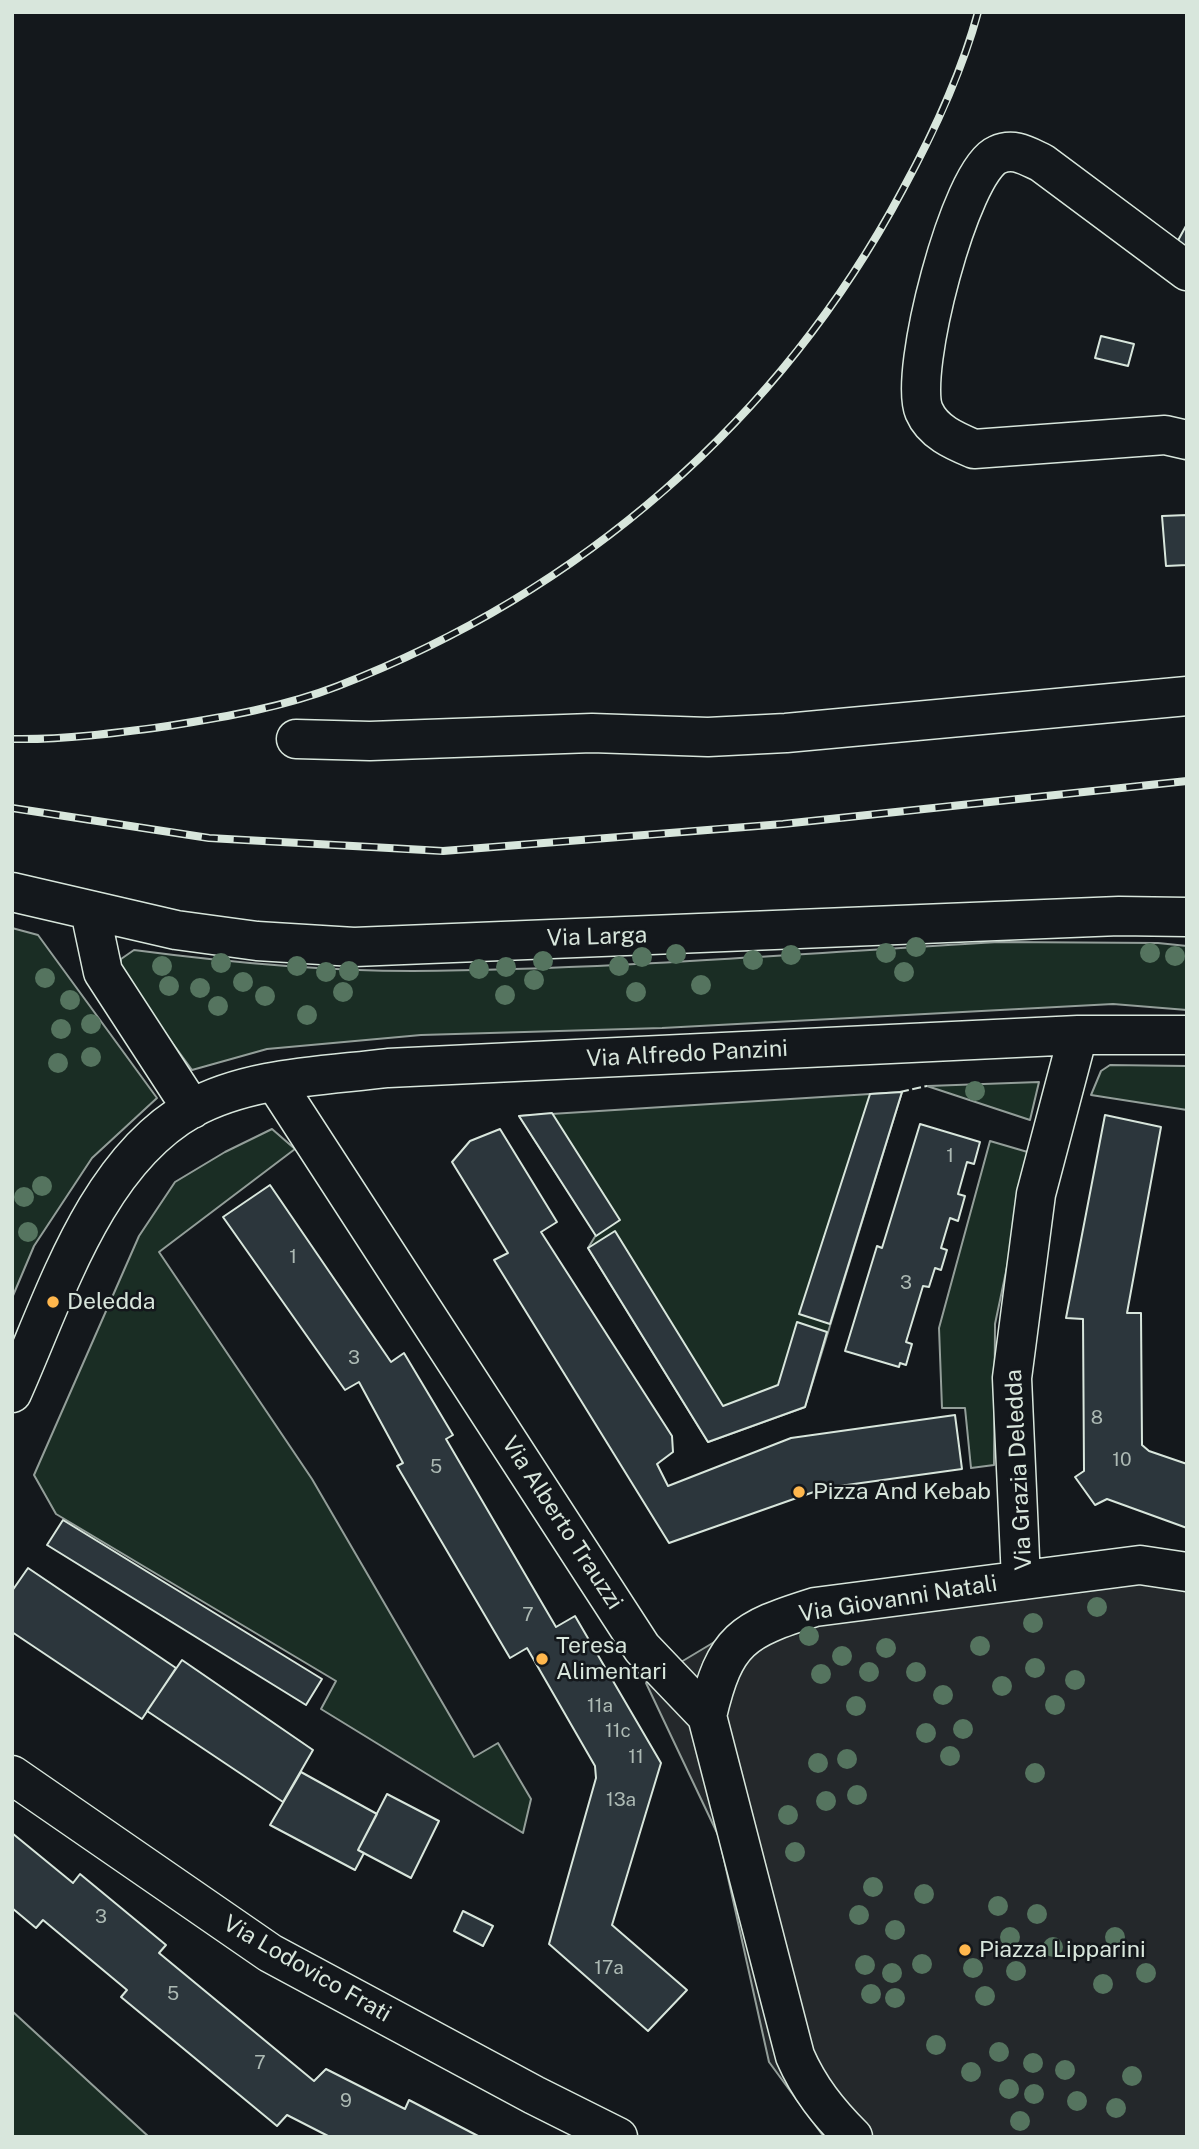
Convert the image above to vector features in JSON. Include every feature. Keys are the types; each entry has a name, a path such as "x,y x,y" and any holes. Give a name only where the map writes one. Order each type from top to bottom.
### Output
{"street":[{"path":"1187,271 1042,163 1017,151 996,155 982,169 948,246 940,272 926,341 923,410 936,428 954,441 974,449 1165,435 1187,440"},
{"path":"296,739 370,741 592,733 708,737 786,733 1187,696"},
{"name":"Via Larga","path":"12,892 176,930 257,941 355,947 1119,916 1187,917"},
{"path":"90,911 103,972 192,1109"},
{"name":"Via Alfredo Panzini","path":"12,1393 87,1226 126,1162 153,1134 192,1109 275,1082 388,1068 1078,1035 1187,1035"},
{"name":"Via Grazia Deledda","path":"1078,1035 1036,1194 1012,1378 1021,1580 1140,1565 1187,1572"},
{"name":"Via Alberto Trauzzi","path":"275,1082 642,1648 707,1716 795,2056 805,2080 826,2109 853,2137"},
{"name":"Via Giovanni Natali","path":"707,1716 717,1674 736,1643 773,1620 815,1607 1021,1580"},
{"name":"Via Lodovico Frati","path":"12,1776 270,1953 534,2095 618,2137"}],"green space":[{"path":"12,928 38,935 157,1098 92,1158 34,1246 12,1298"},
{"path":"999,942 1158,943 1187,946 1187,1010 1113,1004 662,1028 421,1035 267,1049 192,1070 120,971 121,959 134,950 273,965 413,971 633,964"},
{"path":"1110,1065 1187,1066 1187,1110 1091,1095 1101,1071"},
{"path":"1039,1082 1030,1120 927,1086 928,1086"},
{"path":"902,1092 805,1407 708,1442 588,1248 596,1235 519,1116"},
{"path":"272,1129 295,1149 159,1252 312,1479 474,1757 498,1743 531,1799 523,1833 321,1709 336,1681 56,1514 34,1475 139,1236 175,1182 225,1152"},
{"path":"990,1141 1031,1153 995,1324 994,1465 971,1468 965,1408 942,1408 939,1328"},
{"path":"12,2011 149,2137 12,2137"}],"shaded area":[{"name":"Piazza Lipparini","path":"1187,1579 1187,2137 824,2137 769,2062 719,1837 646,1683 731,1632 960,1594"}],"building":[{"path":"1187,224 1187,264 1170,255"},
{"path":"1101,336 1134,344 1128,366 1095,358"},
{"path":"1187,515 1187,565 1166,566 1162,516"},
{"path":"902,1092 830,1324 799,1314 870,1094"},
{"path":"552,1113 620,1220 596,1236 519,1116"},
{"path":"1105,1115 1161,1127 1127,1313 1141,1313 1142,1445 1149,1451 1187,1464 1187,1528 1107,1499 1095,1505 1075,1477 1084,1471 1083,1319 1066,1318"},
{"path":"920,1124 980,1142 974,1164 967,1162 958,1194 965,1196 958,1221 950,1218 941,1248 947,1250 941,1270 935,1268 929,1287 923,1286 906,1342 912,1344 906,1365 900,1363 899,1367 845,1351 877,1246 882,1248"},
{"path":"500,1129 557,1222 541,1232 672,1436 673,1452 657,1464 668,1486 791,1438 955,1415 962,1469 825,1488 669,1543 494,1260 508,1253 452,1162 470,1141"},
{"path":"270,1185 391,1362 404,1353 453,1435 446,1439 556,1627 575,1616 661,1763 612,1925 687,1990 648,2031 549,1944 596,1778 595,1766 527,1648 510,1658 397,1466 403,1463 359,1382 345,1390 223,1217"},
{"path":"615,1231 723,1406 778,1385 797,1322 827,1332 805,1407 708,1442 588,1248"},
{"path":"63,1520 322,1679 306,1705 47,1545"},
{"path":"28,1568 176,1668 142,1719 12,1632 12,1591"},
{"path":"182,1660 313,1750 283,1802 147,1711"},
{"path":"301,1772 377,1814 358,1850 364,1853 355,1870 270,1825"},
{"path":"387,1794 439,1821 411,1878 358,1850"},
{"path":"12,1833 73,1883 80,1874 166,1945 159,1953 314,2081 326,2069 405,2109 409,2100 480,2137 330,2137 287,2115 277,2126 121,1997 127,1990 43,1920 36,1928 12,1908"},
{"path":"463,1911 493,1926 483,1946 454,1931"}],"railway":[{"path":"12,739 70,737 168,726 297,700 338,686 427,647 511,601 591,549 665,490 734,424 796,352 852,274 902,191 955,81 978,12"},
{"path":"12,808 209,838 443,851 783,824 1187,781"}],"fence":[{"path":"900,1092 927,1086"}],"place":[{"name":"Deledda","path":"53,1302"},
{"name":"Pizza And Kebab","path":"799,1492"},
{"name":"Teresa Alimentari","path":"542,1659"},
{"name":"Piazza Lipparini","path":"965,1950"}]}
